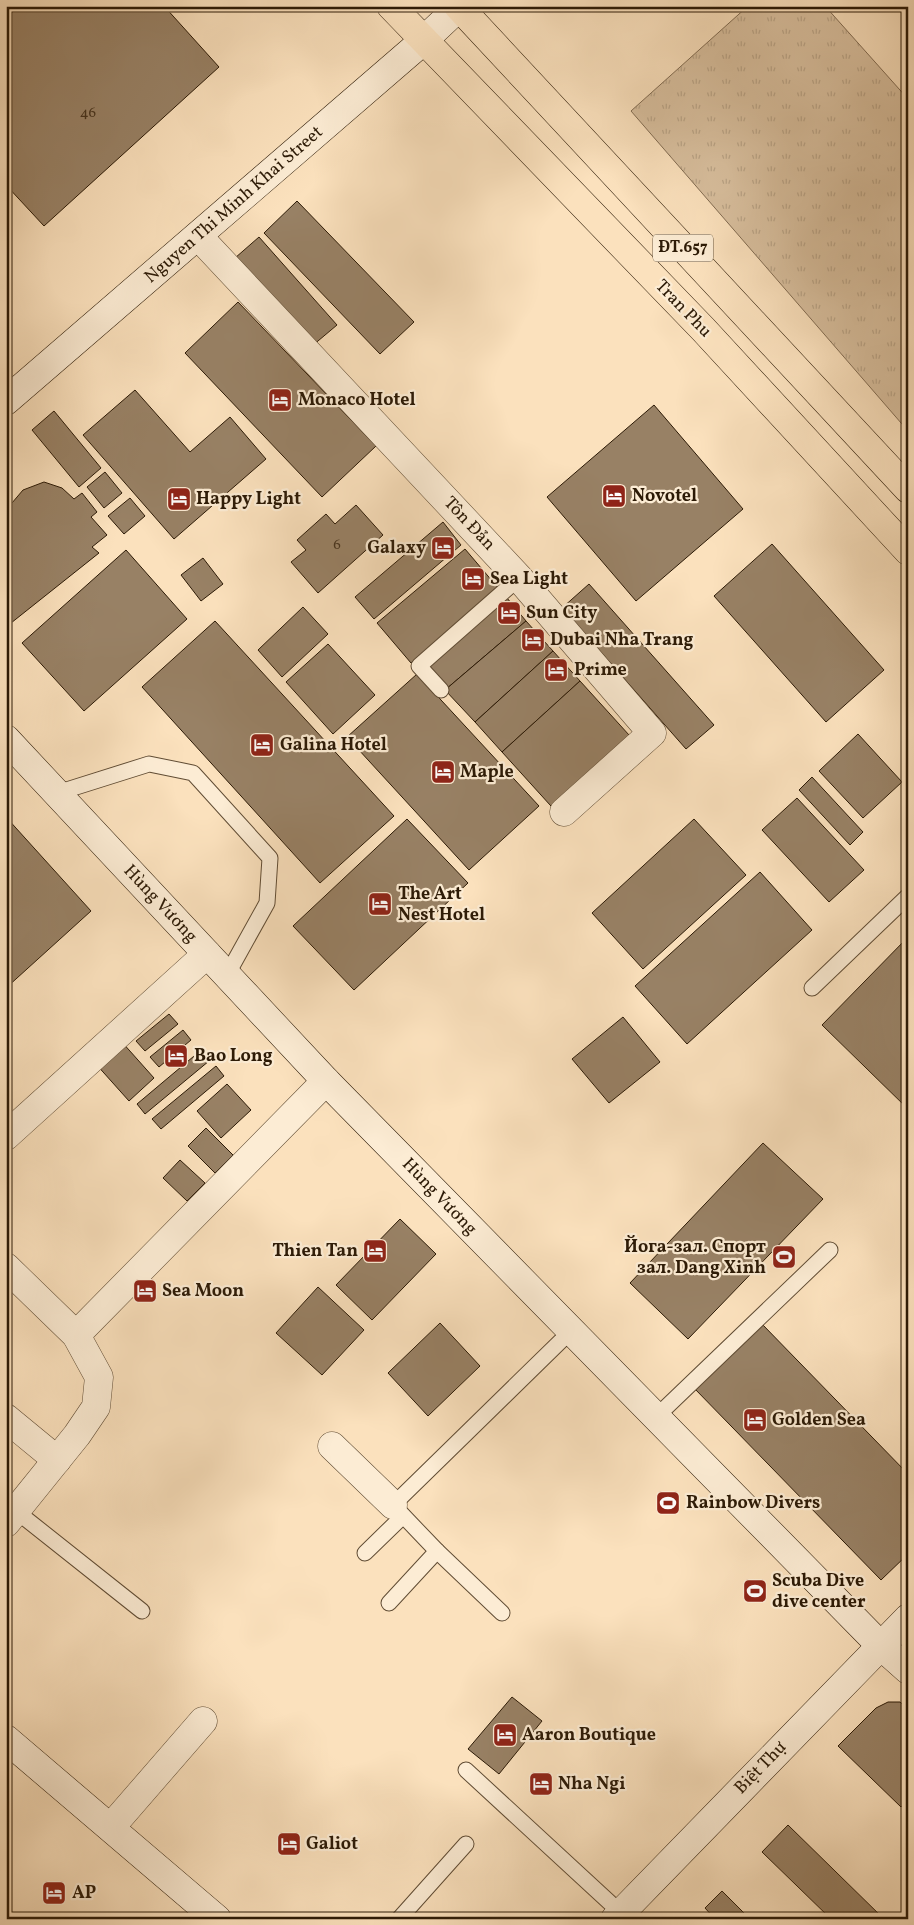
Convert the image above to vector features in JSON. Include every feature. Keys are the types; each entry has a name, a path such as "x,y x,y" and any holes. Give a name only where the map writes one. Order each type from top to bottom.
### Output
{"main road":[{"name":"Tran Phu","path":"390,6 703,330 908,550"},
{"name":"ĐT.657","path":"459,7 908,489"}],"street":[{"name":"Nguyen Thi Minh Khai Street","path":"6,401 423,42 459,7"},
{"name":"Tôn Đản","path":"198,236 519,578 652,733 564,812"},
{"name":"Hùng Vương","path":"6,739 326,1081 881,1646 908,1670"},
{"path":"6,1136 207,954"},
{"path":"76,1335 326,1081"},
{"path":"7,1270 76,1335 100,1377 96,1407 77,1435 11,1517"},
{"path":"6,1418 57,1460"},
{"path":"332,1446 398,1511"},
{"name":"Biệt Thự","path":"618,1916 908,1618"},
{"path":"111,1827 204,1721"},
{"path":"6,1739 217,1919"}],"lane":[{"path":"441,690 419,666 519,578"},
{"path":"57,793 149,764 193,773 270,858 267,903 226,975"},
{"path":"812,988 908,896"},
{"path":"656,1417 830,1250"},
{"path":"365,1553 398,1511 571,1331"},
{"path":"398,1511 437,1551 502,1612"},
{"path":"11,1517 142,1611"},
{"path":"389,1603 437,1551"},
{"path":"466,1770 618,1916"},
{"path":"399,1919 466,1844"}],"green space":[{"path":"748,6 825,6 908,99 908,431 631,111"}],"building":[{"path":"6,6 164,6 219,67 44,226 6,185 6,170 12,164 6,158"},
{"path":"297,201 414,322 380,354 264,233"},
{"path":"259,237 337,325 312,346 235,258"},
{"name":"Monaco Hotel","path":"238,302 376,446 322,497 185,353"},
{"name":"Happy Light","path":"135,390 190,452 230,417 266,459 174,539 83,435"},
{"path":"654,405 743,509 636,601 547,497"},
{"path":"54,411 101,468 79,487 32,430"},
{"path":"105,472 122,493 104,508 87,487"},
{"path":"44,482 62,488 74,499 82,493 97,512 91,517 107,535 92,547 99,553 6,627 6,533 11,529 6,510 23,490"},
{"path":"130,498 145,516 124,534 108,516"},
{"path":"356,505 383,535 318,593 291,562 306,550 297,540 326,514 335,524"},
{"path":"443,522 461,545 374,619 355,597"},
{"path":"772,544 884,670 826,722 714,596"},
{"path":"465,549 499,589 411,663 377,623"},
{"path":"126,550 187,619 84,711 22,643"},
{"path":"203,558 223,584 201,601 181,575"},
{"path":"589,584 714,725 686,749 562,608"},
{"path":"507,598 526,621 445,690 424,668"},
{"path":"303,607 328,634 282,677 258,650"},
{"name":"Galina Hotel","path":"215,621 394,816 320,883 142,687"},
{"path":"526,621 553,651 475,722 445,690"},
{"path":"328,644 375,695 333,734 286,682"},
{"path":"553,651 580,681 502,752 475,722"},
{"name":"Maple","path":"417,674 539,806 469,870 347,737"},
{"path":"580,681 639,746 560,816 502,752"},
{"path":"858,734 902,782 863,818 819,771"},
{"path":"812,777 863,832 850,845 799,790"},
{"path":"797,798 864,870 829,902 762,830"},
{"path":"6,817 91,911 6,988"},
{"name":"The Art Nest Hotel","path":"407,819 468,883 354,990 293,926"},
{"path":"694,819 746,875 643,969 592,913"},
{"path":"760,872 812,930 687,1044 635,986"},
{"path":"908,937 908,1109 822,1025"},
{"path":"169,1014 178,1024 145,1051 136,1041"},
{"path":"623,1017 660,1062 609,1103 572,1059"},
{"path":"183,1030 191,1040 159,1067 150,1057"},
{"path":"121,1041 154,1078 129,1101 95,1063"},
{"path":"200,1051 209,1061 145,1114 137,1104"},
{"path":"216,1066 224,1076 161,1129 152,1119"},
{"path":"227,1084 251,1110 221,1138 197,1111"},
{"path":"206,1128 233,1155 215,1173 188,1146"},
{"path":"763,1143 823,1199 688,1339 630,1283"},
{"path":"180,1160 205,1183 187,1201 163,1178"},
{"path":"400,1219 436,1254 372,1320 336,1285"},
{"path":"318,1287 364,1330 322,1375 276,1333"},
{"path":"440,1323 480,1366 428,1416 388,1373"},
{"path":"761,1323 908,1474 908,1554 881,1580 694,1388"},
{"name":"Aaron Boutique","path":"512,1697 542,1721 499,1774 468,1749"},
{"path":"888,1702 900,1702 908,1709 908,1800 901,1807 838,1746 876,1708"},
{"path":"788,1825 883,1918 831,1919 762,1852"},
{"path":"722,1891 750,1919 715,1919 705,1908"}],"place":[{"name":"Monaco Hotel","path":"280,400"},
{"name":"Novotel","path":"614,496"},
{"name":"Happy Light","path":"179,499"},
{"name":"Galaxy","path":"443,548"},
{"name":"Sea Light","path":"473,579"},
{"name":"Sun City","path":"509,613"},
{"name":"Dubai Nha Trang","path":"533,640"},
{"name":"Prime","path":"556,670"},
{"name":"Galina Hotel","path":"262,745"},
{"name":"Maple","path":"443,772"},
{"name":"The Art Nest Hotel","path":"380,904"},
{"name":"Bao Long","path":"176,1056"},
{"name":"Thien Tan","path":"375,1251"},
{"name":"Йога-зал. Спорт зал. Dang Xinh","path":"784,1257"},
{"name":"Sea Moon","path":"145,1291"},
{"name":"Golden Sea","path":"755,1420"},
{"name":"Rainbow Divers","path":"668,1503"},
{"name":"Scuba Dive dive center","path":"755,1591"},
{"name":"Aaron Boutique","path":"505,1735"},
{"name":"Nha Ngi","path":"541,1784"},
{"name":"Galiot","path":"289,1844"},
{"name":"AP","path":"54,1893"}]}
